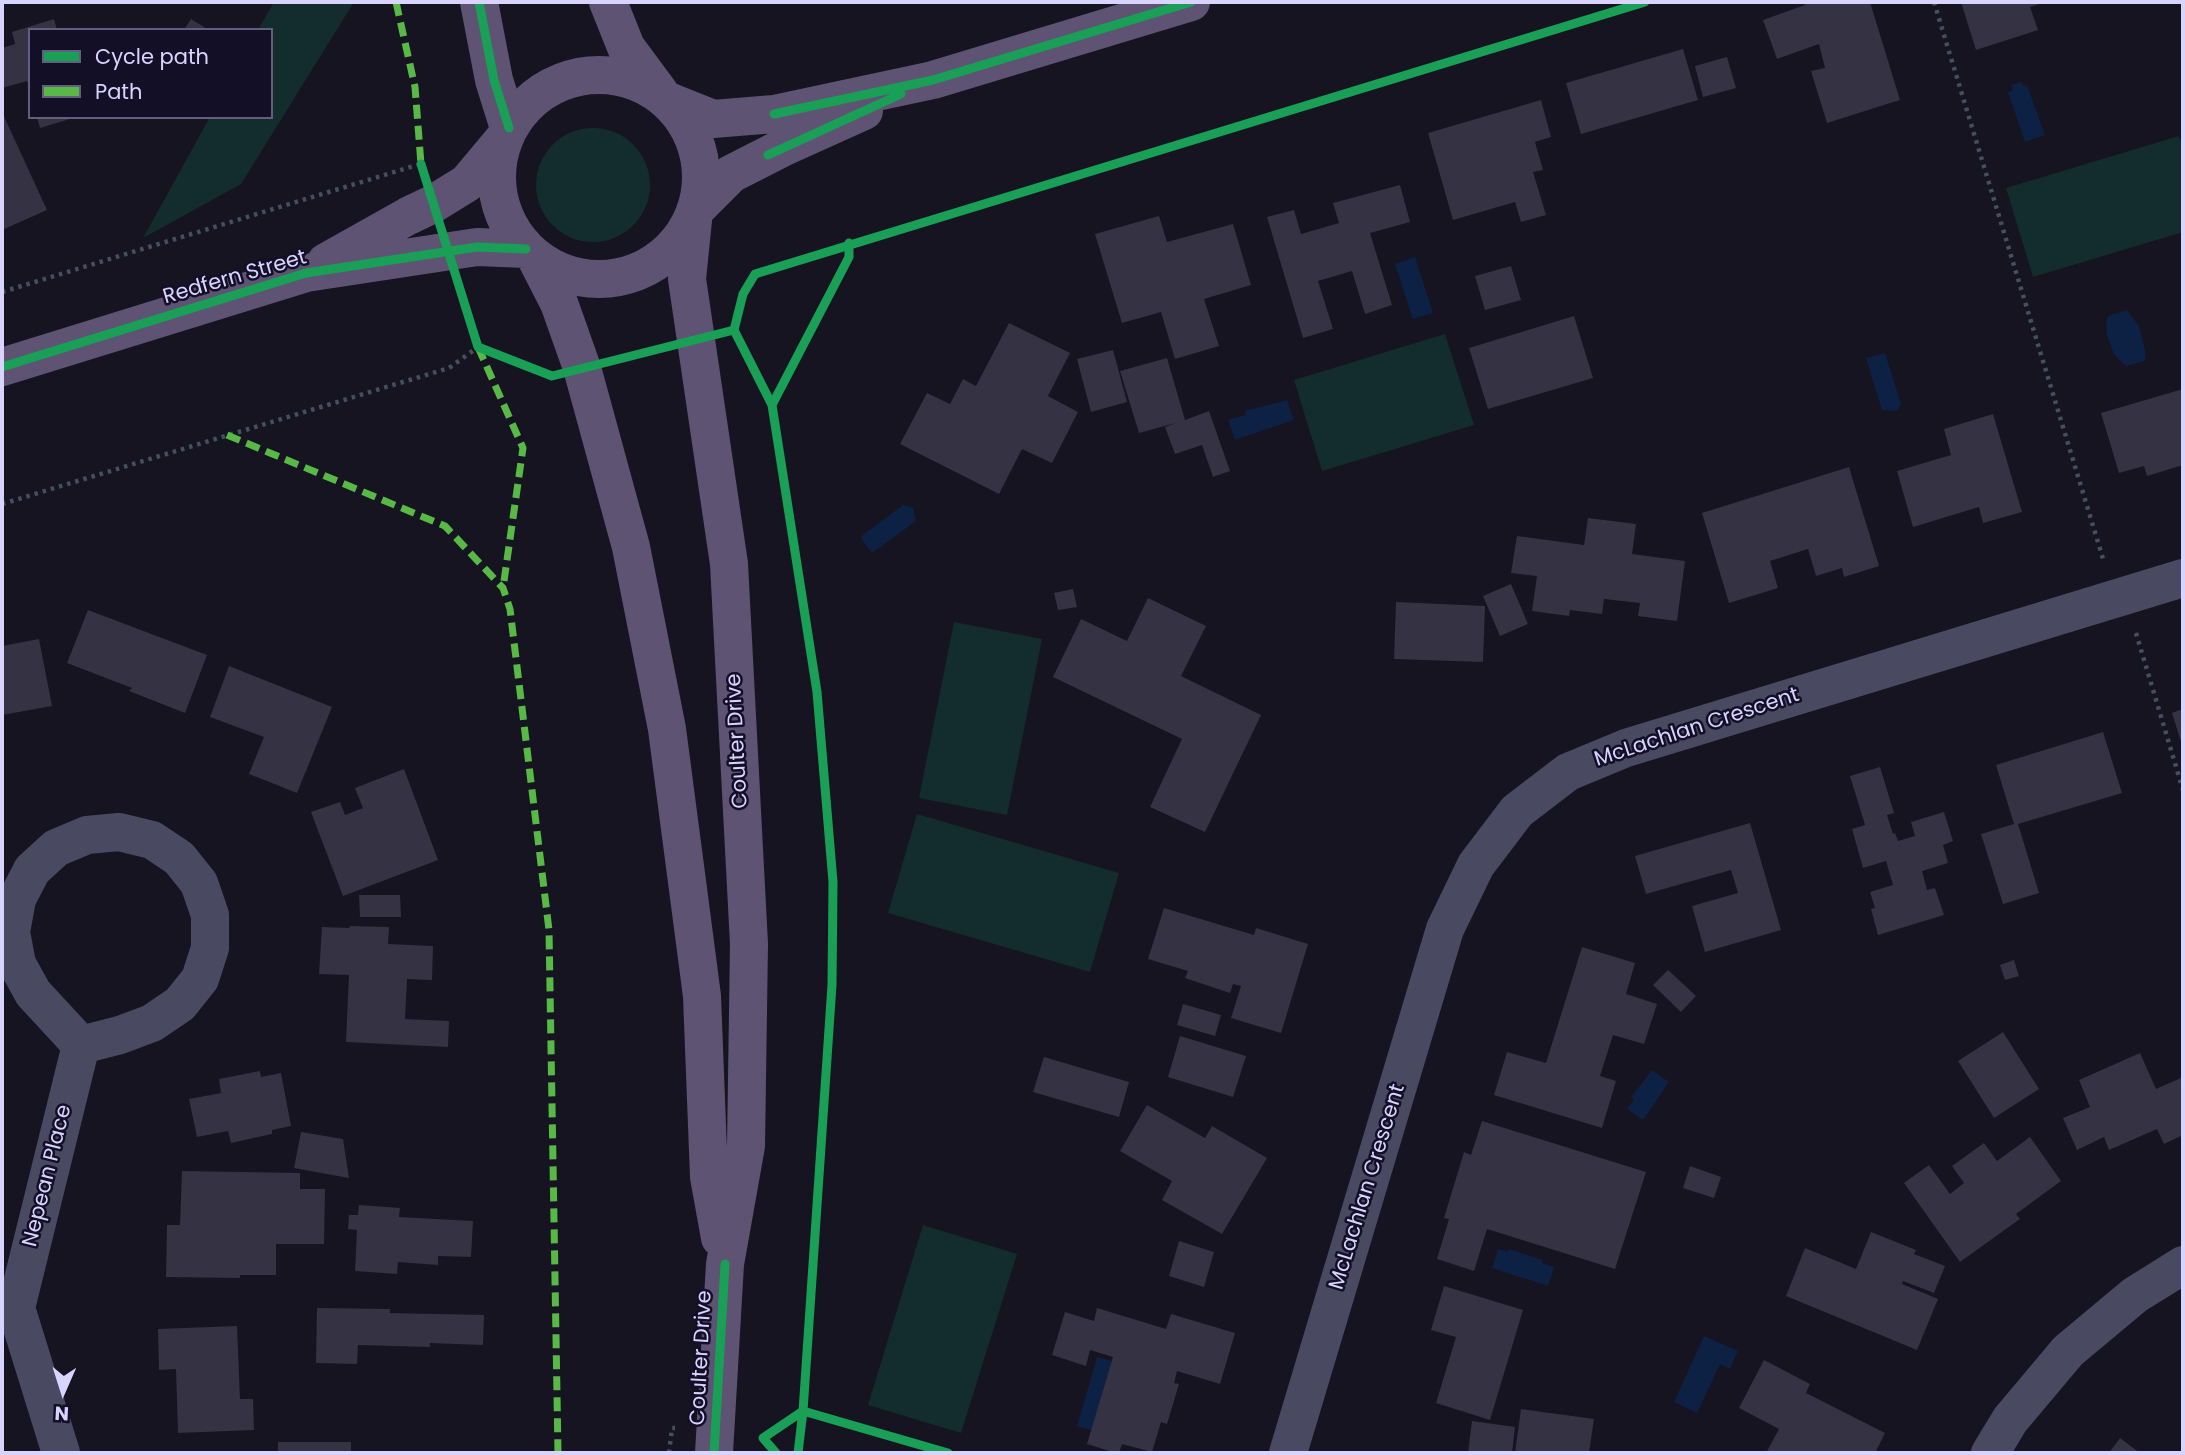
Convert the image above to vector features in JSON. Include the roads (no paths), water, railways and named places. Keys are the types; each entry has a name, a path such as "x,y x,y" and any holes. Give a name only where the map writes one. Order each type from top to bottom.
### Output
{"main road":[{"path":"479,2 506,134"},
{"path":"608,2 625,47 687,123 699,149 703,178 696,213"},
{"path":"933,80 731,174 696,213 673,250 642,271 607,280 570,276 531,254 509,226 499,198 497,169 506,134 531,101 561,82 595,75 630,79 713,120 774,114 933,80 1191,2"},
{"name":"Redfern Street","path":"306,273 467,183 506,134"},
{"name":"Coulter Drive","path":"696,213 687,279 729,564 749,944 746,1146 725,1264 714,1453"},
{"name":"Redfern Street","path":"2,367 306,273 477,247 531,254"},
{"name":"Coulter Drive","path":"531,254 559,303 582,368 631,547 667,729 702,996 709,1177 725,1264"}],"street":[{"name":"McLachlan Crescent","path":"1288,1453 1445,929 1476,865 1517,811 1568,772 1626,748 2183,578"},
{"path":"119,832 152,840 179,858 200,883 210,915 210,948 200,979 180,1004 152,1023 81,1045 33,993 17,964 11,932 17,900 32,870 57,848 77,839 87,835 119,832"},
{"name":"Nepean Place","path":"61,1453 9,1310 81,1045"},
{"path":"1990,1453 2010,1420 2068,1351 2135,1295 2183,1265"}],"water":[{"path":"2021,82 2023,86 2027,85 2045,135 2025,142 2008,92 2013,90 2011,85"},
{"path":"1415,257 1433,313 1413,319 1395,264"},
{"path":"2127,310 2139,326 2145,361 2126,366 2114,354 2107,336 2106,324 2108,316"},
{"path":"1885,353 1901,404 1897,411 1882,410 1866,358"},
{"path":"1287,400 1294,420 1235,440 1228,420 1245,415 1245,411"},
{"path":"903,505 913,508 916,521 872,553 860,537"},
{"path":"1652,1070 1669,1082 1643,1120 1627,1109 1634,1099 1631,1097"},
{"path":"1498,1249 1508,1252 1509,1249 1543,1260 1542,1263 1554,1267 1548,1286 1492,1268"},
{"path":"1704,1336 1738,1351 1730,1369 1720,1364 1697,1413 1674,1402"},
{"path":"1097,1357 1112,1361 1092,1430 1077,1426"}]}
